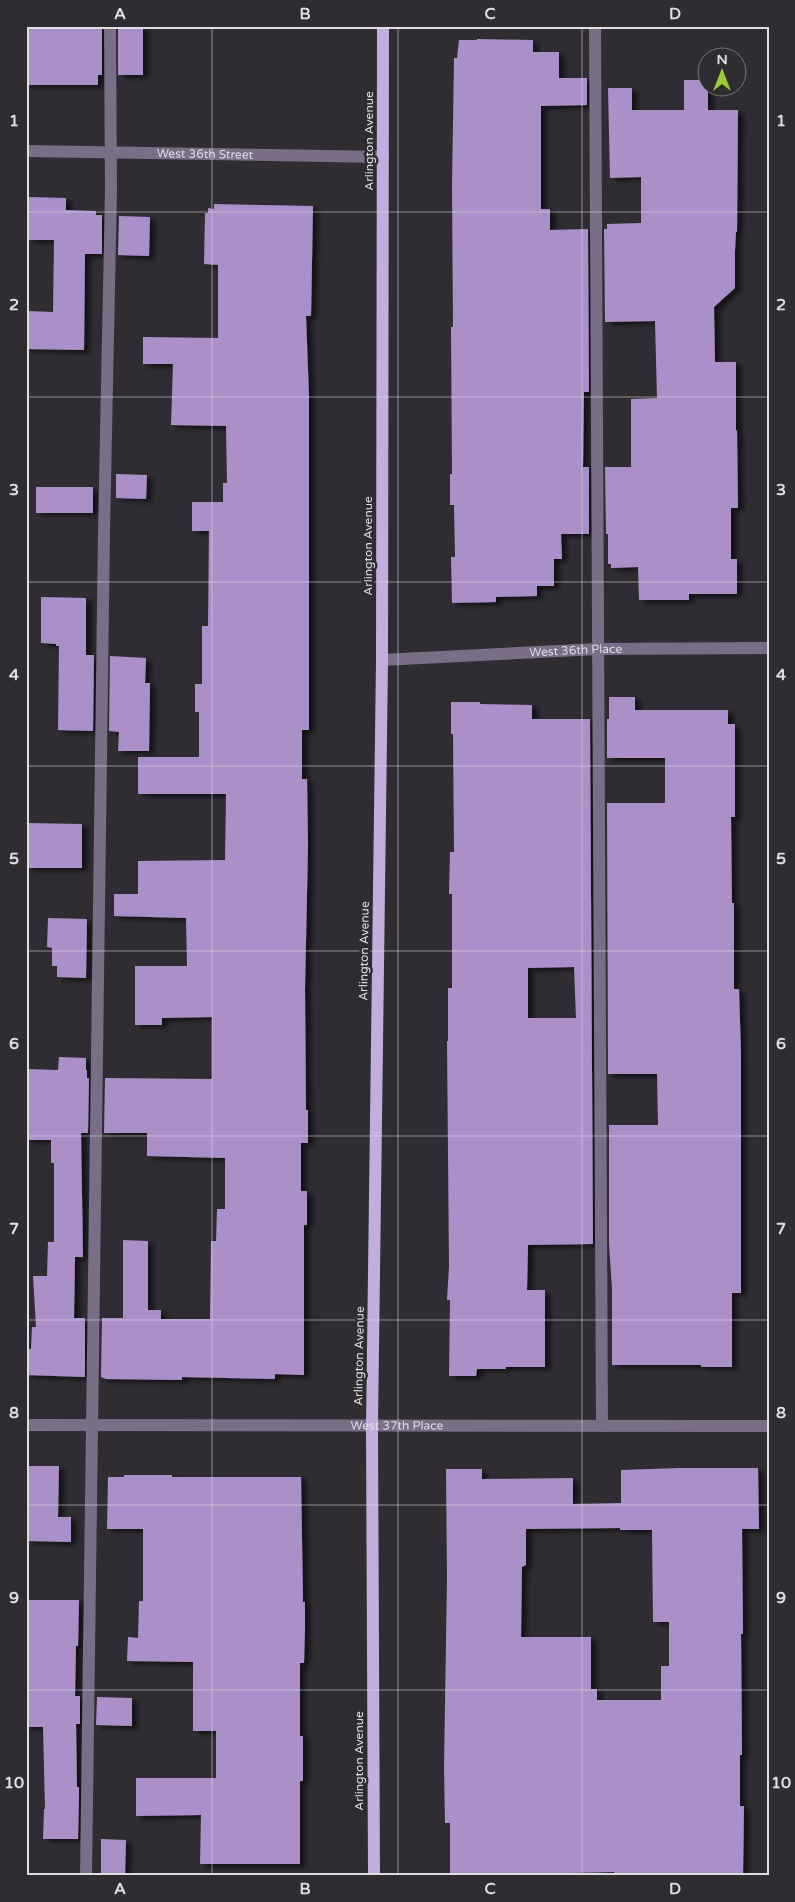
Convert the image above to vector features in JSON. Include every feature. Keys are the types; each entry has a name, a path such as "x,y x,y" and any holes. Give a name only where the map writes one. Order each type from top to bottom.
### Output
{"main road":[{"name":"Arlington Avenue","path":"374,1876 372,1426 382,660 383,26"}],"street":[{"path":"86,1876 104,522 111,152 110,26"},
{"path":"595,26 602,1426"},
{"name":"West 36th Street","path":"26,152 383,156"},
{"name":"West 36th Place","path":"382,660 598,649 769,648"},
{"name":"West 37th Place","path":"26,1425 769,1426"}],"building":[{"path":"26,26 102,26 102,75 98,75 98,85 26,85"},
{"path":"118,26 143,26 143,75 118,75"},
{"path":"459,40 533,40 533,52 559,52 559,78 587,78 587,105 541,106 541,209 550,209 550,230 588,229 589,392 584,392 583,467 589,467 589,534 561,534 562,559 554,559 554,586 537,586 537,596 496,597 496,602 452,603 451,557 455,557 454,505 450,505 450,474 452,474 451,327 453,327 452,186 454,58 457,58"},
{"path":"684,80 698,80 698,98 708,98 708,110 738,110 735,288 714,307 715,362 736,362 738,508 731,508 731,559 737,559 737,594 689,594 689,600 639,600 638,567 611,568 611,564 608,564 605,467 631,467 631,399 657,398 655,321 605,322 604,229 607,229 607,224 641,223 641,177 610,178 608,88 632,88 632,110 684,110"},
{"path":"28,197 66,198 66,210 96,211 96,215 102,215 102,254 85,254 84,350 26,349 26,311 53,312 54,240 28,240"},
{"path":"214,204 313,206 311,316 306,316 309,397 309,730 302,730 302,779 307,779 308,845 305,989 308,1143 301,1143 301,1191 307,1191 307,1225 304,1225 304,1375 275,1374 275,1379 182,1377 182,1380 106,1379 101,1377 102,1318 123,1318 123,1240 148,1241 148,1310 161,1310 161,1319 210,1319 211,1241 216,1241 217,1209 225,1209 225,1158 147,1156 147,1133 104,1133 105,1078 212,1079 212,1017 162,1018 162,1025 135,1025 135,966 187,966 186,918 114,916 114,894 138,894 138,861 225,860 226,794 138,794 138,757 199,757 199,712 195,712 195,684 202,684 202,626 208,626 209,531 192,531 192,502 223,502 223,483 227,483 226,426 171,425 173,364 143,364 143,337 218,338 218,265 204,264 205,213 208,213 208,208 214,209"},
{"path":"119,216 150,217 149,256 118,255"},
{"path":"116,474 147,475 146,499 116,498"},
{"path":"36,487 93,487 93,513 36,513"},
{"path":"41,597 86,598 86,655 94,655 93,731 58,730 59,646 41,643"},
{"path":"110,656 146,658 145,683 150,683 149,751 118,751 119,732 109,731"},
{"path":"609,697 635,697 635,710 728,710 728,724 735,724 735,817 731,817 734,989 739,989 741,1054 741,1293 732,1293 732,1367 612,1365 609,1125 658,1125 657,1074 608,1074 607,803 665,803 665,758 607,758"},
{"path":"451,702 532,705 532,719 590,719 593,1244 528,1245 527,1290 545,1290 545,1367 477,1369 476,1376 449,1376 450,1300 447,1300 449,1266 447,1041 448,988 452,988 452,894 449,894 450,852 454,852 453,734 451,734","holes":["574,967 576,1018 528,1018 528,968"]},
{"path":"26,823 82,824 82,868 26,868"},
{"path":"48,918 87,919 86,978 57,977 57,966 52,966 52,948 47,947"},
{"path":"59,1057 86,1058 87,1078 89,1078 88,1133 81,1133 83,1257 75,1257 74,1318 85,1318 85,1377 26,1375 26,1349 31,1349 32,1327 36,1327 33,1276 47,1276 48,1242 54,1242 54,1163 51,1163 51,1140 26,1140 26,1069 58,1070"},
{"path":"29,1466 59,1466 58,1517 71,1517 71,1542 28,1541"},
{"path":"758,1468 759,1529 742,1529 743,1634 741,1634 742,1755 740,1755 740,1806 744,1806 743,1876 614,1876 614,1872 523,1874 523,1876 450,1876 450,1823 445,1823 444,1766 447,1577 446,1469 482,1469 482,1479 573,1478 573,1504 621,1503 621,1470","holes":["620,1528 620,1530 652,1530 653,1622 669,1622 669,1666 661,1666 661,1700 597,1700 597,1689 591,1689 591,1637 521,1637 522,1567 526,1565 526,1529"]},
{"path":"124,1475 301,1477 305,1627 304,1663 300,1663 300,1736 303,1736 303,1781 300,1781 300,1864 200,1864 201,1815 136,1816 136,1778 216,1778 216,1731 193,1731 193,1662 127,1661 128,1637 138,1638 139,1601 143,1601 143,1529 107,1529 108,1477 124,1477"},
{"path":"26,1600 79,1600 75,1696 80,1696 80,1724 76,1724 77,1787 79,1787 78,1839 43,1839 45,1809 43,1727 26,1727"},
{"path":"97,1697 132,1698 132,1726 96,1725"},
{"path":"101,1839 126,1840 125,1876 101,1876"}]}
